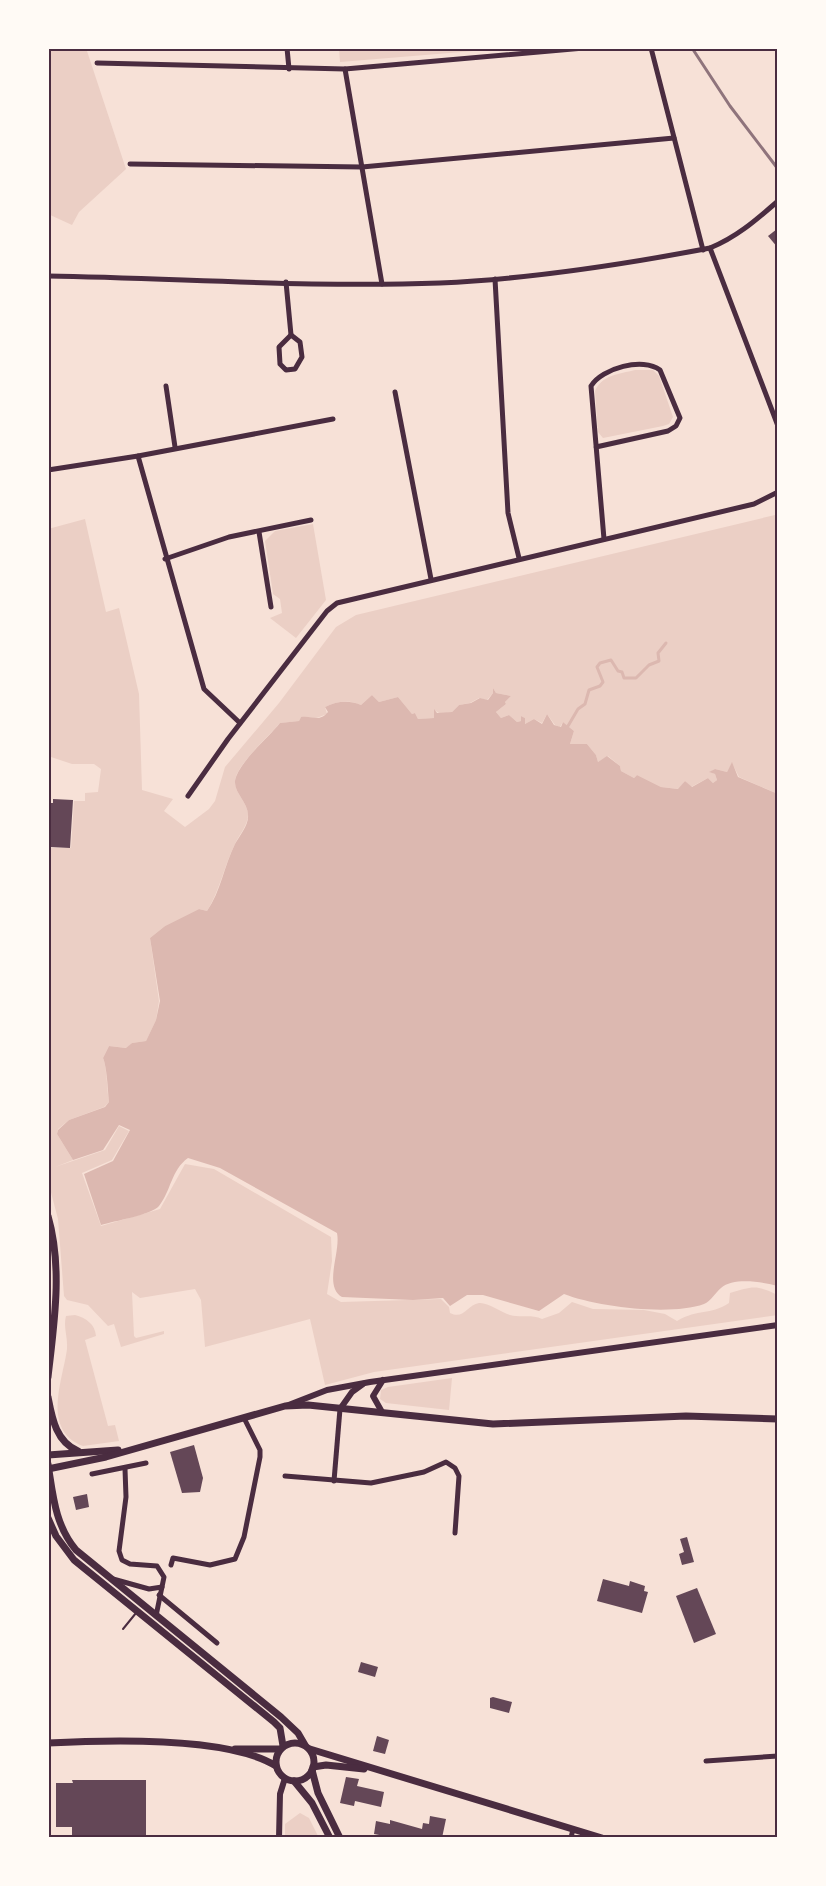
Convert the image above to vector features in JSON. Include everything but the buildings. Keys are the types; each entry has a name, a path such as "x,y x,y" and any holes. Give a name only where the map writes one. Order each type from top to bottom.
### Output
{"main road":[{"path":"48,1216 53,1235 56,1275 48,1377"},
{"path":"48,1396 58,1433 69,1446 84,1452"},
{"path":"340,1838 318,1793 312,1769 314,1758 298,1733 76,1550 65,1535 55,1506 48,1467 106,1457 285,1406 340,1408 493,1424 686,1416 778,1419"},
{"path":"48,1455 129,1450"},
{"path":"48,1518 56,1536 74,1560 136,1613 280,1728 282,1748 276,1766"},
{"path":"48,1743 137,1742 226,1749 282,1748 294,1743 375,1770 602,1838"},
{"path":"226,1749 266,1760 276,1766 285,1778 294,1781 303,1779 312,1769 326,1765 375,1770"},
{"path":"294,1781 312,1803 330,1838"}],"street":[{"path":"288,48 289,69"},
{"path":"97,63 345,69 584,48"},
{"path":"651,48 703,250"},
{"path":"345,69 382,284"},
{"path":"130,164 362,167 674,138"},
{"path":"48,276 382,284 495,279 600,268 703,250 729,240 749,227 778,201"},
{"path":"710,248 778,426"},
{"path":"495,279 508,513 519,558"},
{"path":"286,282 291,335 301,344 302,357 295,369 286,370 280,364 279,347 291,335"},
{"path":"596,447 668,431 676,426 680,417 660,370 652,365 636,365 605,373 593,382 591,389 596,447 604,539"},
{"path":"166,386 175,447"},
{"path":"395,392 431,579"},
{"path":"48,470 138,456 175,447 333,419"},
{"path":"138,456 165,559 204,689 240,723"},
{"path":"188,796 240,723 327,611 337,603 754,504 778,492"},
{"path":"165,559 229,537 311,520"},
{"path":"259,532 271,607"},
{"path":"285,1406 319,1393 384,1379 778,1325"},
{"path":"382,1412 372,1396 384,1379"},
{"path":"334,1481 340,1408 352,1392 366,1382"},
{"path":"171,1565 173,1558 210,1565 235,1558 244,1537 260,1457 260,1450 244,1418"},
{"path":"285,1476 358,1484 384,1482 424,1472 446,1461 455,1468 459,1476 456,1533"},
{"path":"92,1474 146,1463"},
{"path":"125,1469 126,1497 119,1551 122,1560 130,1564 156,1566 164,1577 156,1616"},
{"path":"106,1576 142,1588 162,1587"},
{"path":"159,1595 217,1643"},
{"path":"706,1761 778,1756"},
{"path":"279,1838 280,1794 285,1778"},
{"path":"571,1838 573,1829"}],"lane":[{"path":"123,1629 136,1613"}],"shaded area":[{"path":"48,48 86,48 126,169 79,212 72,225 48,214"},
{"path":"339,48 510,48 340,62"},
{"path":"635,370 653,370 659,376 673,417 669,424 663,426 603,438 598,432 595,391 607,378"},
{"path":"775,515 778,519 778,794 739,777 732,763 727,772 715,769 710,772 715,774 717,780 713,783 708,778 691,787 685,781 679,789 661,787 637,775 634,778 621,771 620,766 608,756 598,762 596,755 587,744 570,744 574,731 563,722 560,727 555,725 547,714 542,723 534,719 525,724 525,718 521,716 521,721 517,722 509,715 501,718 496,712 506,704 505,702 511,696 496,693 493,688 493,693 487,700 479,698 459,705 452,712 441,714 434,710 435,718 418,719 415,713 412,714 398,697 379,702 372,695 361,705 347,701 338,702 325,707 327,714 314,719 301,717 299,721 280,723 247,759 237,774 235,785 246,806 248,819 231,852 207,911 199,909 165,926 150,938 159,1001 156,1020 146,1041 132,1043 127,1048 109,1046 103,1058 109,1102 104,1107 69,1120 58,1129 57,1134 73,1160 55,1167 105,1150 119,1126 129,1131 112,1160 82,1173 101,1226 160,1209 185,1164 214,1169 331,1237 332,1261 327,1294 341,1302 441,1299 449,1307 450,1313 455,1315 459,1315 475,1304 482,1303 510,1315 542,1319 559,1313 572,1302 593,1309 644,1310 665,1314 677,1321 722,1307 729,1303 730,1293 754,1288 764,1289 778,1295 778,1315 374,1372 325,1385 310,1319 205,1347 201,1300 195,1289 140,1298 132,1292 134,1336 136,1338 164,1331 164,1334 121,1347 114,1324 108,1326 88,1305 67,1300 64,1296 58,1219 48,1181 48,884 50,883 51,848 71,848 74,801 85,801 85,793 98,792 101,769 94,764 72,764 48,756 48,529 85,519 106,612 119,608 139,694 142,790 173,799 164,811 185,827 209,809 215,801 225,767 279,703 336,627 356,615"},
{"path":"313,524 326,600 296,638 270,618 282,613 280,599 273,594 265,541 275,531"},
{"path":"493,688 496,693 511,696 505,702 506,704 496,712 501,718 509,715 517,722 521,721 521,716 525,718 525,724 534,719 542,724 547,714 554,725 561,727 563,722 574,731 570,744 587,744 596,755 598,762 607,756 620,766 621,771 634,778 637,775 661,787 678,789 685,781 692,787 708,778 713,783 717,780 715,774 709,772 715,769 727,772 732,762 738,777 778,794 778,1286 757,1282 733,1282 721,1288 704,1304 690,1308 654,1310 595,1303 564,1294 539,1311 483,1295 467,1295 450,1306 443,1298 413,1300 342,1297 336,1292 333,1277 337,1233 220,1168 188,1158 178,1168 159,1206 141,1215 101,1225 84,1174 113,1161 130,1130 119,1125 103,1150 73,1160 57,1134 58,1130 69,1120 105,1107 109,1102 103,1058 109,1046 126,1048 132,1043 146,1041 156,1020 160,1001 150,938 165,926 199,909 207,911 212,903 231,852 248,819 246,806 235,785 237,774 242,766 280,723 299,721 301,717 322,717 328,712 325,707 334,703 348,702 361,705 372,695 379,702 398,697 412,714 415,713 418,719 434,718 434,709 437,713 452,712 459,705 471,703 480,698 488,700 493,693"},
{"path":"75,1315 89,1322 94,1328 96,1336 85,1340 108,1426 115,1425 119,1441 83,1446 70,1439 62,1428 58,1416 58,1403 67,1349 65,1320 66,1316"},
{"path":"452,1378 449,1410 386,1403 380,1399 381,1390 388,1387"},
{"path":"300,1813 309,1818 319,1838 285,1838 285,1824"}],"waterway":[{"path":"568,726 578,709 585,704 589,690 600,686 603,682 597,667 600,663 611,660 618,671 622,672 624,678 636,678 649,665 659,661 658,653 666,643"}],"railway":[{"path":"692,48 730,106 778,169"}]}
